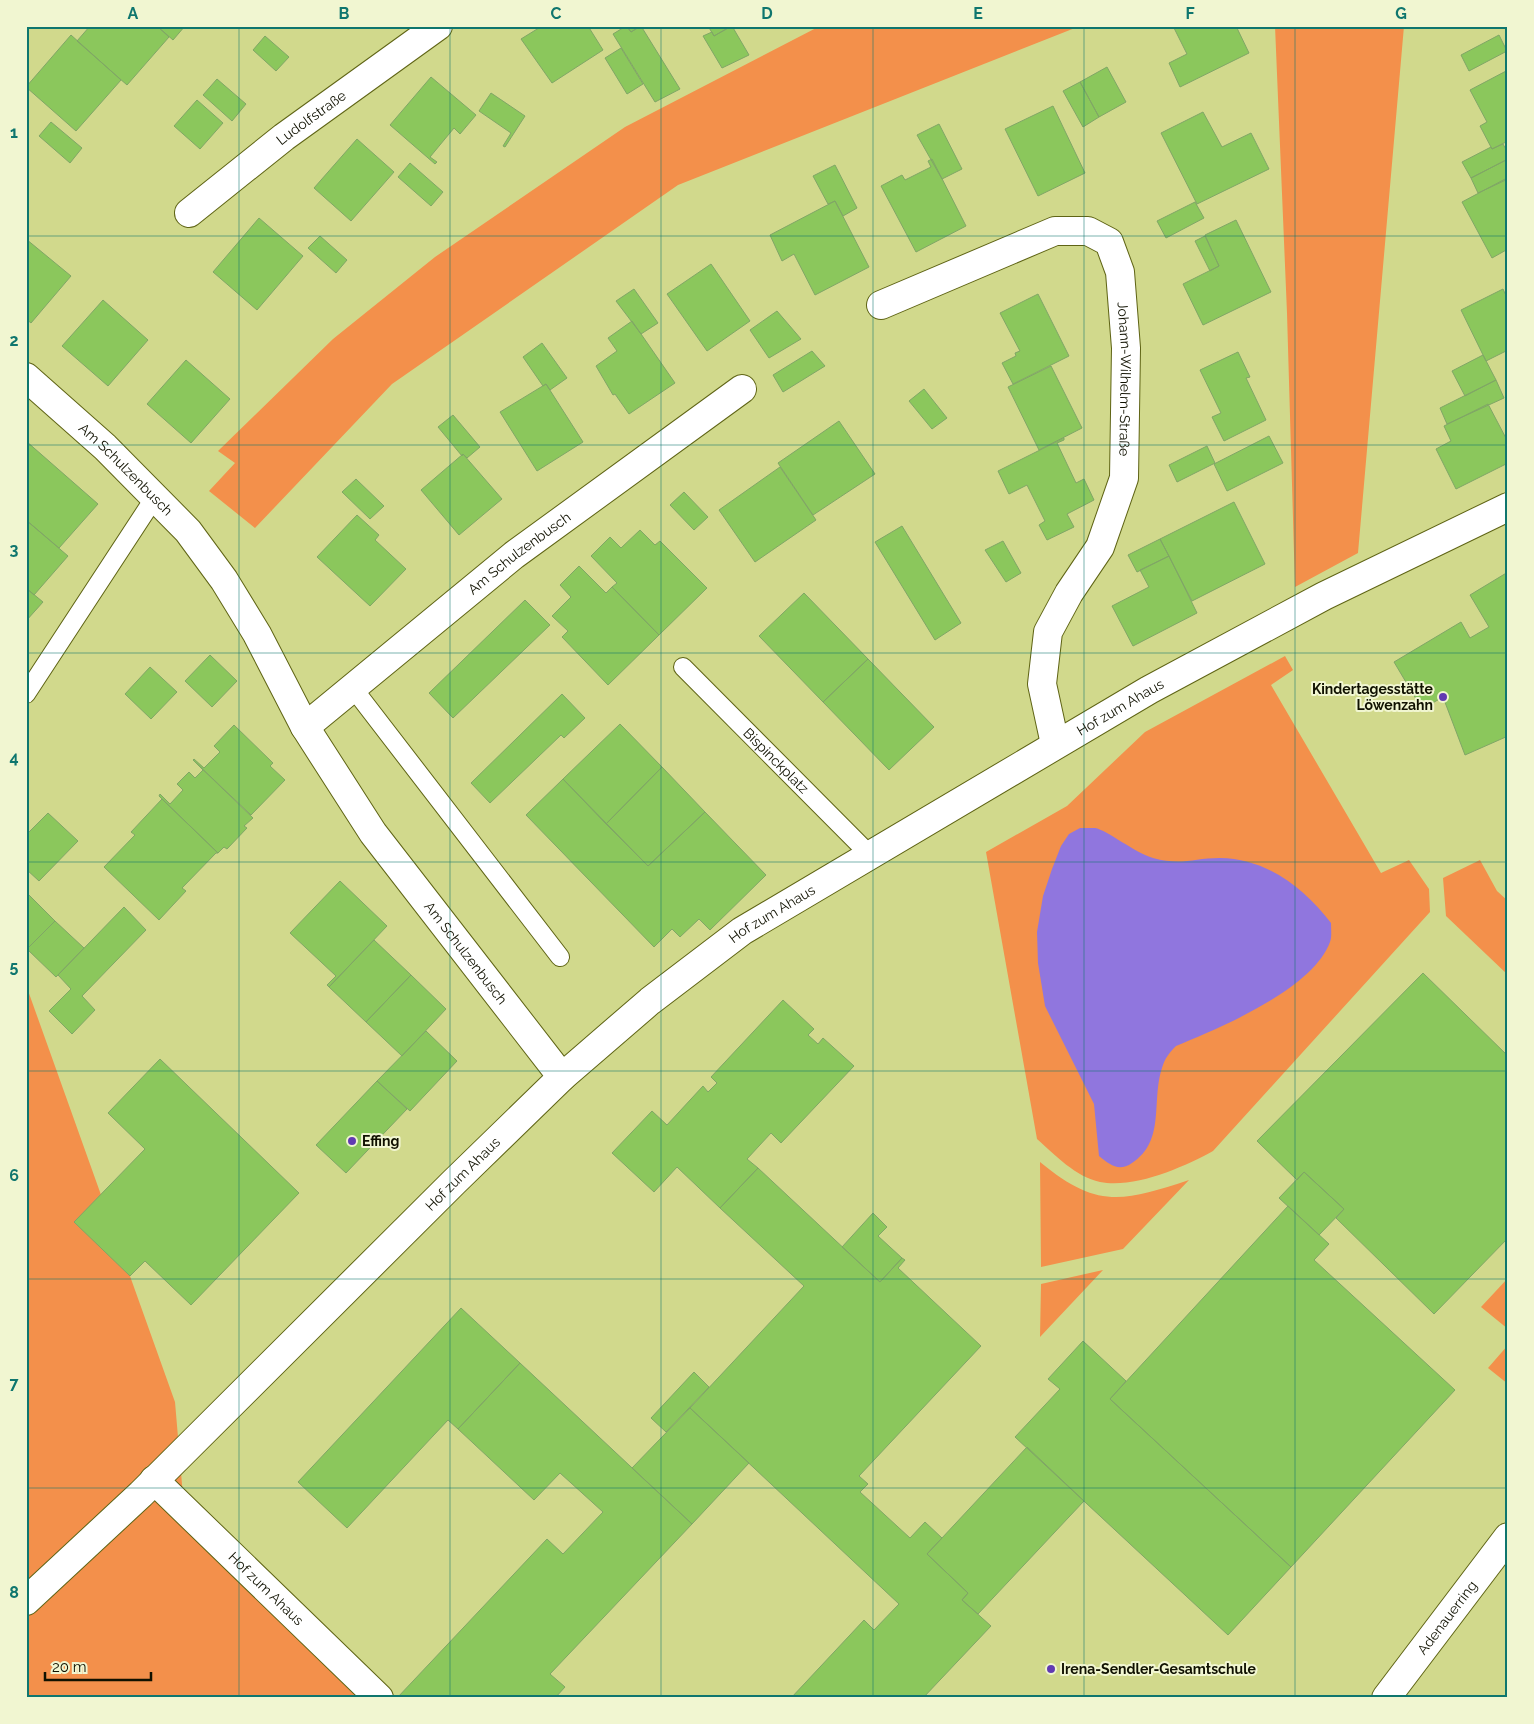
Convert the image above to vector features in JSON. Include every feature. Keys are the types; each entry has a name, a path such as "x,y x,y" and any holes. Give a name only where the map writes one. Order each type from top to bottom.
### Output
{"street":[{"name":"Ludolfstraße","path":"188,214 284,137 438,26"},
{"name":"Johann-Wilhelm-Straße","path":"881,304 1055,231 1088,231 1109,242 1120,272 1126,348 1124,478 1100,547 1069,593 1048,632 1042,684 1055,744"},
{"name":"Am Schulzenbusch","path":"26,377 105,447 188,531 224,580 257,634 305,727 373,833 562,1077"},
{"name":"Am Schulzenbusch","path":"305,727 514,555 742,389"},
{"name":"Hof zum Ahaus","path":"26,1601 154,1480 562,1077 650,1001 742,931 869,854 1149,690 1324,596 1508,507"},
{"name":"Hof zum Ahaus","path":"154,1480 379,1698"},
{"name":"Adenauerring","path":"1386,1698 1508,1537"}],"lane":[{"path":"26,694 155,497"},
{"name":"Bispinckplatz","path":"683,667 869,854"},
{"path":"353,688 560,957"}],"shaded area":[{"path":"820,26 1080,26 678,185 392,384 255,528 209,491 235,463 218,451 333,339 435,257 625,127"},
{"path":"1275,26 1404,26 1358,553 1295,587 1287,313"},
{"path":"1285,656 1293,670 1271,685 1381,873 1409,860 1429,889 1430,912 1213,1151 1173,1170 1143,1179 1113,1183 1091,1179 1066,1165 1037,1139 986,852 1067,806 1145,732"},
{"path":"1080,828 1100,830 1153,858 1180,862 1220,858 1254,864 1269,870 1297,887 1331,923 1330,942 1320,959 1305,976 1285,991 1240,1018 1176,1046 1171,1051 1164,1061 1159,1081 1154,1132 1143,1154 1132,1163 1123,1167 1111,1165 1099,1156 1094,1104 1045,1006 1038,963 1037,932 1043,896 1061,846 1069,834"},
{"path":"1480,860 1497,891 1508,901 1508,975 1446,916 1443,878"},
{"path":"26,985 175,1402 183,1496 362,1698 26,1698"},
{"path":"1040,1162 1078,1188 1111,1197 1145,1193 1189,1180 1123,1249 1041,1267"},
{"path":"1103,1270 1040,1337 1041,1284"},
{"path":"1508,1278 1508,1329 1481,1307"},
{"path":"1508,1345 1508,1384 1488,1368"}],"building":[{"path":"90,26 157,26 169,37 127,85 77,41"},
{"path":"157,26 185,26 173,40"},
{"path":"542,26 588,26 603,50 552,83 521,39"},
{"path":"626,26 631,32 641,26 680,89 655,102 613,34"},
{"path":"627,26 640,26 631,32"},
{"path":"708,26 731,26 714,36"},
{"path":"732,26 749,55 722,68 703,36 712,32 714,36"},
{"path":"1173,26 1236,26 1249,53 1180,87 1169,63 1187,54"},
{"path":"71,35 121,80 76,131 26,87"},
{"path":"1499,35 1507,51 1469,71 1461,55"},
{"path":"265,36 289,57 276,71 253,50"},
{"path":"621,48 643,84 627,94 605,58"},
{"path":"1107,67 1126,102 1099,117 1080,82"},
{"path":"1508,70 1508,141 1492,149 1480,126 1487,122 1470,90"},
{"path":"431,77 476,115 460,134 454,128 430,157 437,162 435,164 390,125"},
{"path":"217,79 246,104 232,121 203,95"},
{"path":"1080,82 1099,117 1083,127 1063,91"},
{"path":"491,93 525,116 505,147 503,146 511,133 479,111"},
{"path":"197,100 223,123 200,149 174,126"},
{"path":"1053,106 1085,173 1038,196 1005,129"},
{"path":"1203,112 1222,147 1251,133 1269,169 1197,204 1161,133"},
{"path":"51,122 82,148 70,163 39,136"},
{"path":"939,124 962,169 942,179 917,135"},
{"path":"357,139 394,172 351,221 314,188"},
{"path":"1503,144 1508,153 1508,159 1471,178 1462,162 1491,147 1492,149"},
{"path":"932,159 966,226 916,252 881,186 902,175 905,180 931,167 928,161"},
{"path":"1508,159 1508,179 1478,193 1471,178"},
{"path":"410,163 443,192 431,206 398,177"},
{"path":"835,165 857,208 843,216 835,201 828,204 813,176"},
{"path":"1507,178 1508,249 1492,258 1462,202"},
{"path":"835,201 869,267 815,295 794,254 782,261 770,235"},
{"path":"1195,202 1204,218 1166,238 1157,221"},
{"path":"259,218 303,256 257,310 213,272"},
{"path":"1236,220 1271,292 1203,325 1183,284 1219,266 1205,235"},
{"path":"320,236 347,260 336,273 308,248"},
{"path":"1205,236 1219,266 1210,271 1195,241"},
{"path":"26,239 71,276 31,323 26,319"},
{"path":"711,264 750,321 707,351 667,294"},
{"path":"634,289 658,323 641,334 616,301"},
{"path":"1503,289 1508,300 1508,350 1486,361 1461,310"},
{"path":"1038,294 1069,356 1013,384 1002,363 1016,356 1015,353 1020,351 1000,313"},
{"path":"103,300 148,340 108,386 62,346"},
{"path":"777,311 801,339 769,358 750,330"},
{"path":"632,321 675,383 629,414 615,394 613,395 596,366 617,351 608,338"},
{"path":"542,343 567,378 550,390 546,384 543,386 523,357"},
{"path":"812,351 825,366 783,392 773,375"},
{"path":"1238,352 1250,377 1246,378 1266,420 1224,441 1212,417 1221,413 1200,370"},
{"path":"1483,355 1496,380 1465,396 1452,371"},
{"path":"186,360 230,399 191,443 147,404"},
{"path":"1051,366 1082,428 1039,450 1008,387"},
{"path":"1496,380 1504,398 1447,424 1440,408"},
{"path":"546,384 583,442 537,471 500,412"},
{"path":"924,389 947,418 932,429 909,401"},
{"path":"1488,404 1508,442 1508,463 1456,489 1436,449 1451,441 1444,426"},
{"path":"453,415 480,447 467,458 463,454 462,456 438,427"},
{"path":"839,421 875,474 813,515 778,463"},
{"path":"1269,436 1283,463 1227,491 1214,464"},
{"path":"1064,438 1064,440 1057,443 1076,483 1084,479 1094,500 1067,514 1074,527 1047,540 1039,525 1045,521 1027,485 1009,494 998,471"},
{"path":"26,441 98,504 59,548 26,520"},
{"path":"1207,446 1215,463 1177,482 1169,465"},
{"path":"463,454 502,499 459,535 421,490"},
{"path":"780,467 816,520 755,562 719,510"},
{"path":"356,479 384,506 370,519 342,492"},
{"path":"684,492 708,517 694,530 670,505"},
{"path":"1234,502 1265,564 1192,601 1160,539"},
{"path":"357,515 379,535 375,540 406,569 370,606 317,557"},
{"path":"26,520 68,556 34,595 26,588"},
{"path":"902,526 961,623 935,640 875,542"},
{"path":"640,530 655,545 660,541 707,588 659,635 612,587 617,583 591,556 610,537 621,548"},
{"path":"1160,539 1169,556 1137,572 1128,555"},
{"path":"1003,541 1021,573 1006,582 985,550"},
{"path":"1169,556 1197,613 1133,646 1112,606 1149,587 1140,570"},
{"path":"579,566 606,593 612,587 659,635 608,685 562,637 568,631 552,616 571,597 560,585"},
{"path":"1508,572 1508,736 1465,755 1443,697 1422,709 1394,662 1461,622 1470,638 1489,627 1470,595"},
{"path":"26,588 43,602 26,621"},
{"path":"804,593 868,659 823,702 759,636"},
{"path":"525,600 550,625 453,718 429,693"},
{"path":"210,655 237,681 212,707 185,681"},
{"path":"868,659 934,727 889,770 823,702"},
{"path":"150,667 177,692 151,719 125,694"},
{"path":"562,694 585,718 564,738 561,735 490,803 471,783"},
{"path":"620,724 662,767 606,824 563,779"},
{"path":"234,725 273,763 270,766 285,780 251,815 193,760 204,768 220,752 214,746"},
{"path":"193,760 253,818 244,826 247,828 227,849 224,847 218,853 159,796 160,794 170,804 183,790 177,784 189,772 195,778 203,770"},
{"path":"662,767 705,812 648,866 606,824"},
{"path":"563,779 648,866 705,812 766,875 710,930 699,919 680,937 672,929 654,947 526,815"},
{"path":"162,799 218,853 182,888 186,891 159,920 104,867 135,835 131,832"},
{"path":"48,813 78,841 39,881 26,869 26,835"},
{"path":"340,881 387,926 329,987 327,985 336,976 290,933"},
{"path":"27,893 55,921 27,949 26,948"},
{"path":"124,907 146,930 82,996 95,1010 72,1034 49,1011 71,989 58,975"},
{"path":"55,921 84,948 56,977 27,949"},
{"path":"374,940 411,975 366,1022 329,987"},
{"path":"1423,973 1508,1056 1508,1238 1434,1314 1336,1218 1344,1209 1304,1172 1297,1180 1257,1141"},
{"path":"411,975 446,1009 402,1056 366,1022"},
{"path":"783,1000 814,1029 808,1035 818,1044 823,1038 854,1066 781,1143 771,1133 747,1159 758,1168 720,1208 677,1167 654,1192 612,1153 652,1111 667,1125 703,1086 708,1092 717,1083 711,1077"},
{"path":"426,1031 457,1061 410,1111 377,1081"},
{"path":"160,1059 299,1193 191,1305 145,1261 130,1276 74,1222 145,1149 108,1113"},
{"path":"377,1081 407,1109 346,1173 316,1145"},
{"path":"758,1168 880,1282 902,1258 905,1260 898,1268 981,1346 859,1476 868,1484 860,1492 910,1538 925,1522 942,1538 927,1554 968,1593 962,1600 991,1626 923,1698 791,1698 864,1620 874,1630 899,1604 690,1408 804,1286 720,1208"},
{"path":"1304,1172 1344,1209 1319,1235 1279,1198"},
{"path":"1288,1206 1329,1244 1314,1260 1455,1390 1291,1567 1110,1399"},
{"path":"873,1213 887,1227 878,1236 902,1258 880,1282 842,1247"},
{"path":"461,1308 520,1363 458,1429 448,1420 347,1528 298,1482"},
{"path":"1083,1341 1126,1381 1110,1399 1291,1567 1228,1635 1015,1437 1060,1389 1048,1379"},
{"path":"520,1363 692,1524 550,1674 565,1687 555,1698 397,1698 547,1539 563,1554 603,1512 560,1473 534,1500 458,1429"},
{"path":"694,1372 709,1387 666,1432 651,1418"},
{"path":"690,1408 749,1463 692,1524 632,1468"},
{"path":"1027,1447 1084,1501 978,1614 962,1600 968,1593 927,1554"}],"place":[{"name":"Kindertagesstätte Löwenzahn","path":"1443,697"},
{"name":"Effing","path":"352,1141"},
{"name":"Irena-Sendler-Gesamtschule","path":"1051,1669"}]}
